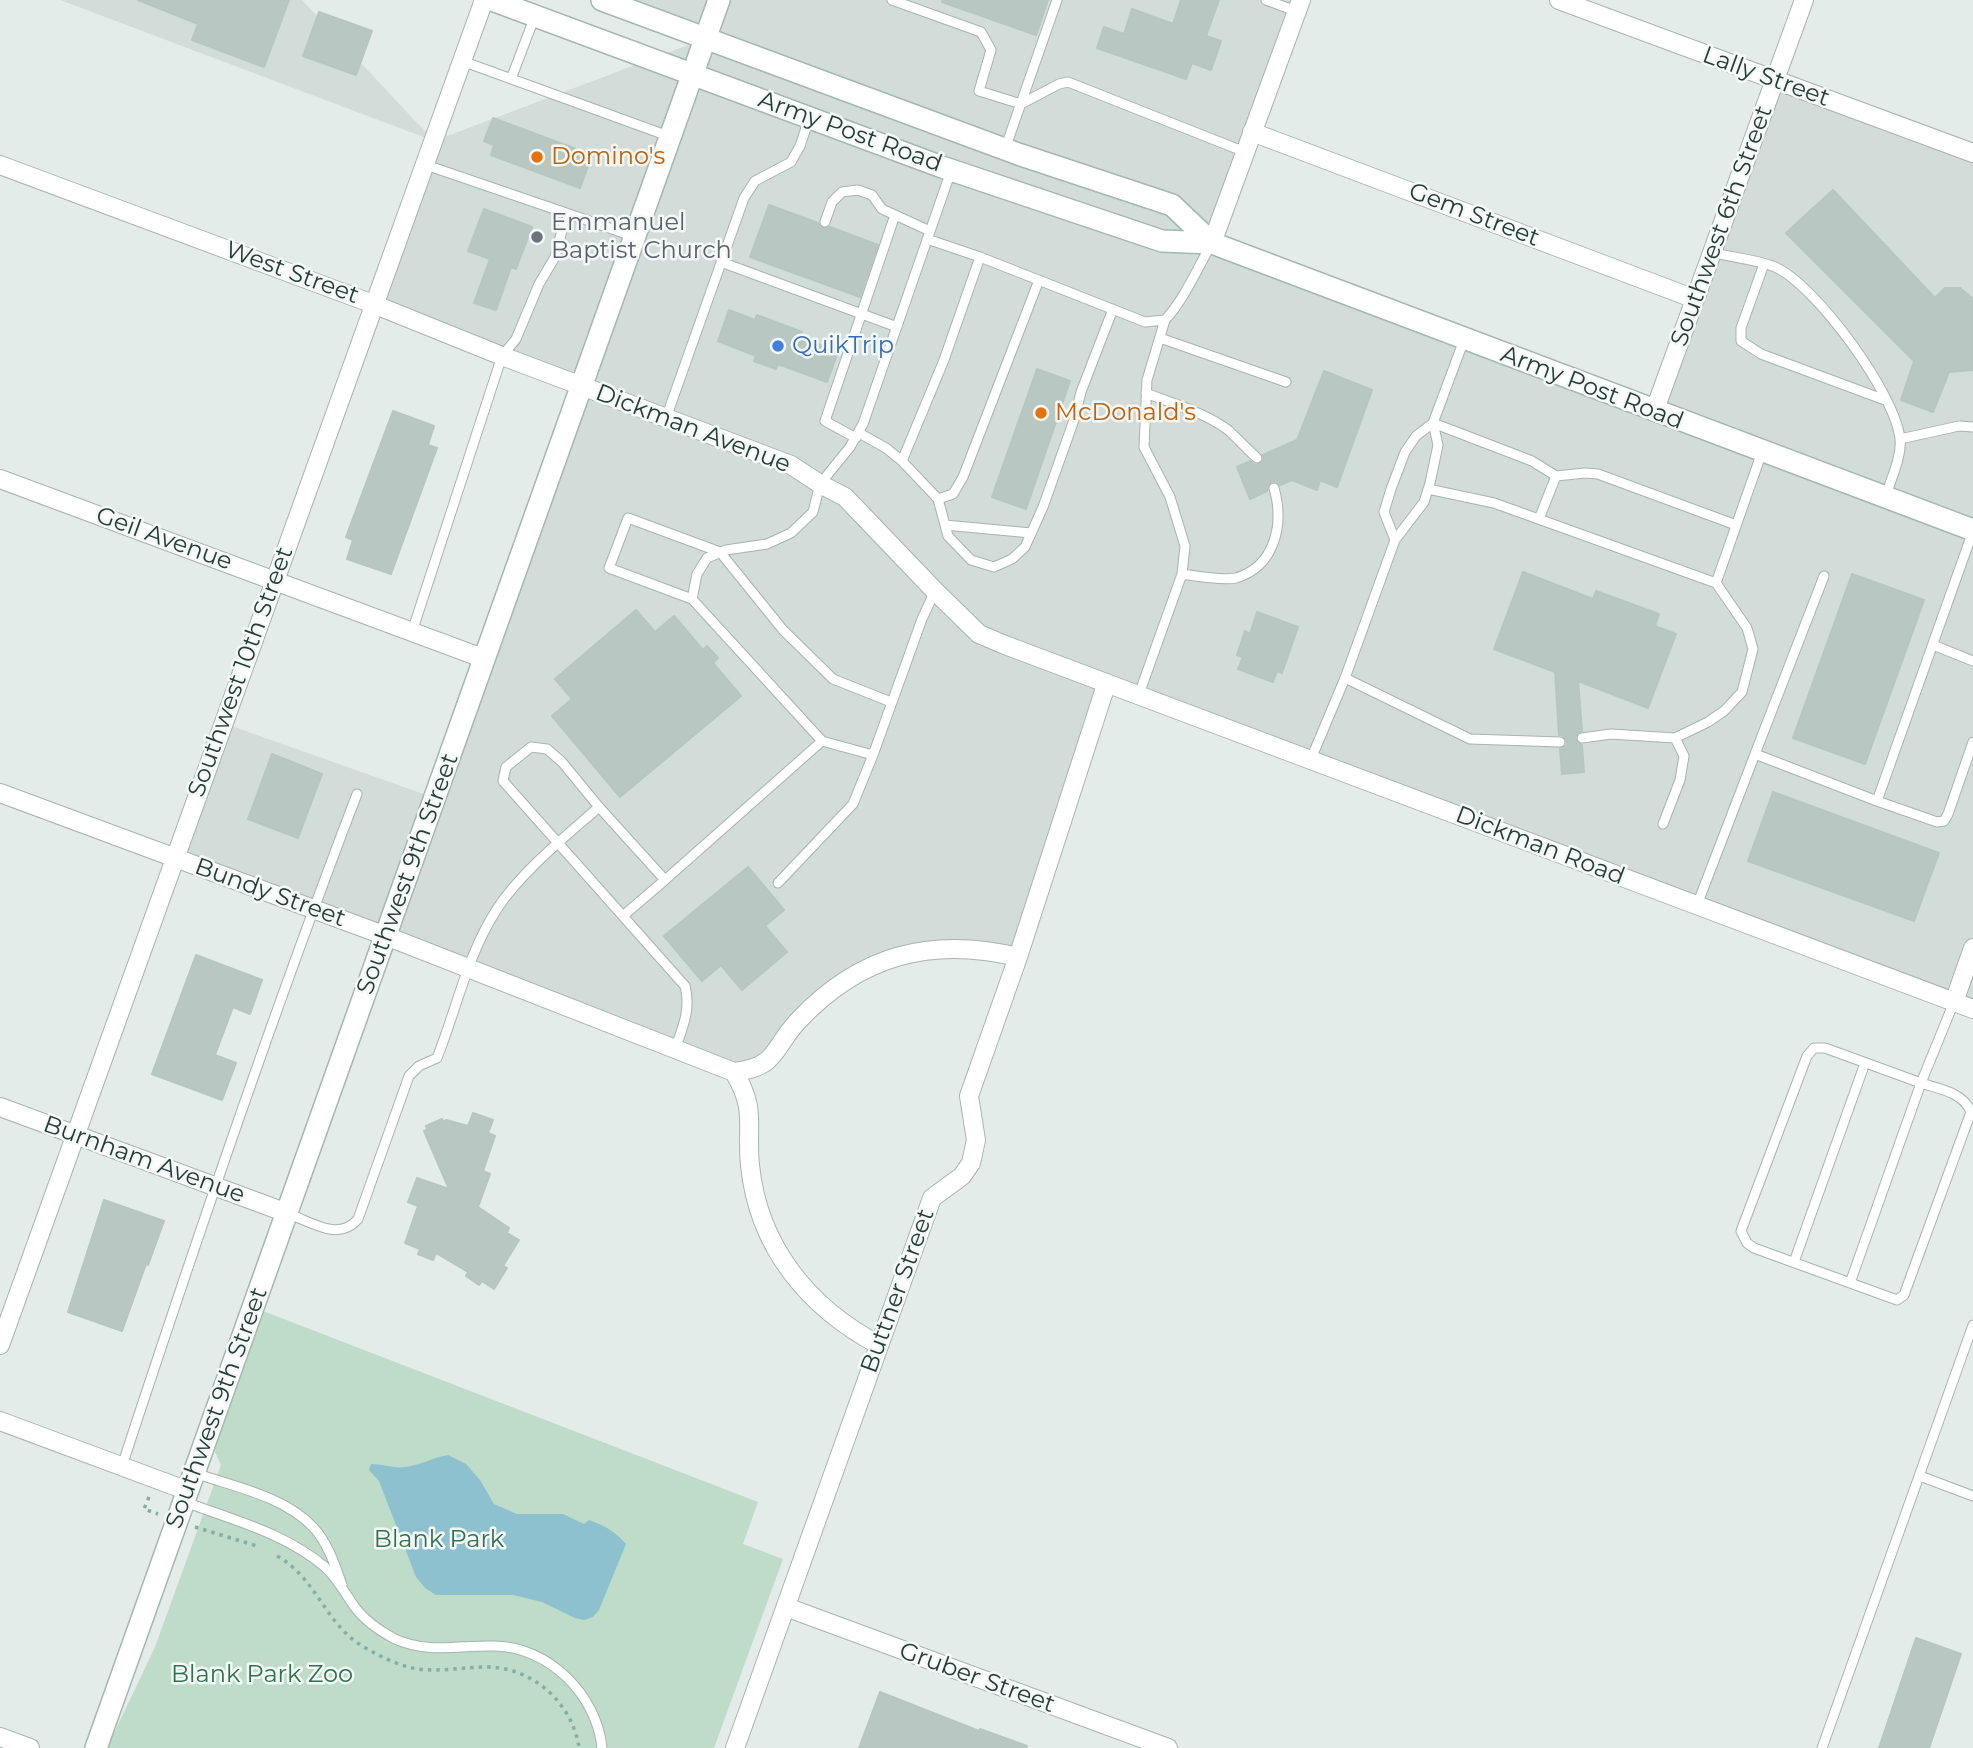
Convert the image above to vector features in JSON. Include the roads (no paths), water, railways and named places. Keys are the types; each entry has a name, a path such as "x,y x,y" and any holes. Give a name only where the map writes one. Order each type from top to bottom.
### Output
{"main road":[{"name":"Army Post Road","path":"492,0 951,170 1162,241 1212,243 1973,531"},
{"name":"Army Post Road","path":"601,0 1005,149 1172,205 1212,243"},
{"name":"Southwest 9th Street","path":"96,1748 719,0"}],"street":[{"name":"Southwest 10th Street","path":"0,1345 484,0"},
{"name":"Lally Street","path":"1559,0 1973,153"},
{"name":"Southwest 6th Street","path":"1654,412 1804,0"},
{"path":"1212,243 1298,6"},
{"name":"Gem Street","path":"1252,132 1695,299"},
{"name":"West Street","path":"0,165 373,304 583,386"},
{"name":"Dickman Avenue","path":"583,386 791,465 845,497 934,591 979,634 1106,685"},
{"name":"Geil Avenue","path":"0,479 485,659"},
{"name":"Dickman Road","path":"1106,685 1973,1009"},
{"name":"Buttner Street","path":"735,1748 932,1198 962,1176 971,1163 976,1140 969,1096 1018,957 1106,685"},
{"name":"Bundy Street","path":"0,793 386,936 734,1072"},
{"path":"879,1345 857,1334 820,1306 803,1289 777,1251 767,1230 753,1186 750,1163 750,1106 746,1091 734,1072 754,1070 767,1063 796,1023 826,993 862,969 882,960 945,947 989,949 1018,957"},
{"path":"1954,1002 1973,948"},
{"name":"Burnham Avenue","path":"0,1107 287,1213"},
{"path":"0,1421 189,1488"},
{"name":"Gruber Street","path":"786,1607 1168,1748"},
{"path":"0,1737 30,1748"}],"lane":[{"path":"892,0 981,32 991,50 979,91 1021,104 1068,82 1245,152"},
{"path":"1005,149 1057,0"},
{"path":"1266,0 1298,6"},
{"path":"511,79 535,16"},
{"path":"462,61 670,137"},
{"path":"666,418 744,198 755,181 791,162 800,146 809,117"},
{"path":"426,164 635,237"},
{"path":"692,599 697,574 707,558 720,552 767,544 791,533 813,512 820,484 857,435 951,170"},
{"path":"825,222 832,202 842,192 858,190 872,195 882,209 928,235 980,257 1145,322 1166,320"},
{"path":"412,632 502,356 516,339 539,285 555,257 564,223 572,215"},
{"path":"895,215 825,421 886,448 902,461 938,499 948,536 971,560 994,567 1012,559 1025,547 1043,507 1074,420 1081,391 1113,309"},
{"path":"1138,697 1182,574 1185,546 1170,497 1144,447 1146,380 1166,320 1180,304 1212,243"},
{"path":"1712,252 1777,268 1793,279 1825,310 1866,362 1900,439 1899,453 1885,497"},
{"path":"902,461 944,359 980,257"},
{"path":"721,262 897,327"},
{"path":"1764,264 1741,328 1741,341 1761,354 1885,400"},
{"path":"938,499 953,495 963,477 1039,280"},
{"path":"1160,338 1286,382"},
{"path":"1395,540 1384,512 1391,489 1405,452 1416,436 1433,423 1464,340"},
{"path":"1146,393 1201,414 1229,431 1257,458"},
{"path":"1433,423 1532,461 1556,476 1598,474 1736,525"},
{"path":"1311,760 1345,678 1395,540 1423,502 1428,489 1438,445 1433,423"},
{"path":"1900,439 1959,426 1973,427"},
{"path":"1716,583 1762,452"},
{"path":"1539,519 1556,476"},
{"path":"1182,574 1233,579 1254,569 1272,544 1280,518 1274,488"},
{"path":"1428,489 1494,503 1716,583 1747,628 1753,649 1742,692 1724,711 1708,722 1675,738 1611,734 1582,738"},
{"path":"873,755 822,741 692,599 609,568 628,518 720,552 783,630 833,679 891,702"},
{"path":"945,525 1031,533"},
{"path":"1877,802 1973,531"},
{"path":"1697,905 1824,576"},
{"path":"778,883 853,804 934,591"},
{"path":"1933,645 1973,661"},
{"path":"1345,678 1470,739 1560,742"},
{"path":"1663,824 1680,780 1684,756 1675,738"},
{"path":"624,915 822,741"},
{"path":"1755,754 1877,802 1937,822 1944,821 1948,814 1971,755 1973,742"},
{"path":"665,880 562,762 547,749 531,747 506,767 503,781 685,986 689,1001 676,1049"},
{"path":"121,1466 215,1185 312,909 357,794"},
{"path":"287,1213 337,1232 351,1228 358,1219 409,1076 419,1066 437,1058 467,968 497,908 530,870 599,807"},
{"path":"1850,1283 1921,1083 1954,1002"},
{"path":"1814,1048 1825,1048 1921,1083 1960,1097 1968,1104 1971,1112 1904,1295 1897,1300 1754,1248 1747,1243 1741,1231 1807,1056 1814,1048"},
{"path":"1794,1262 1865,1063"},
{"path":"1822,1748 1973,1325"},
{"path":"1920,1476 1973,1496"},
{"path":"189,1488 282,1539 327,1569 355,1608 372,1625 397,1640 427,1648 497,1646 524,1651 551,1664 571,1681 589,1704 600,1730 602,1748"},
{"path":"189,1488 270,1499 295,1511 314,1527 330,1552 345,1593"}],"water":[{"path":"448,1455 466,1464 480,1480 494,1504 517,1514 563,1514 584,1524 589,1520 609,1529 626,1544 599,1610 593,1617 584,1620 575,1618 542,1602 513,1595 436,1595 425,1588 416,1577 379,1481 369,1470 371,1464 405,1467"}],"place":[{"name":"Domino's","path":"537,157"},
{"name":"Emmanuel Baptist Church","path":"537,237"},
{"name":"QuikTrip","path":"778,346"},
{"name":"McDonald's","path":"1041,413"}],"park label":[{"name":"Blank Park","path":"439,1540"},
{"name":"Blank Park Zoo","path":"262,1675"}]}
